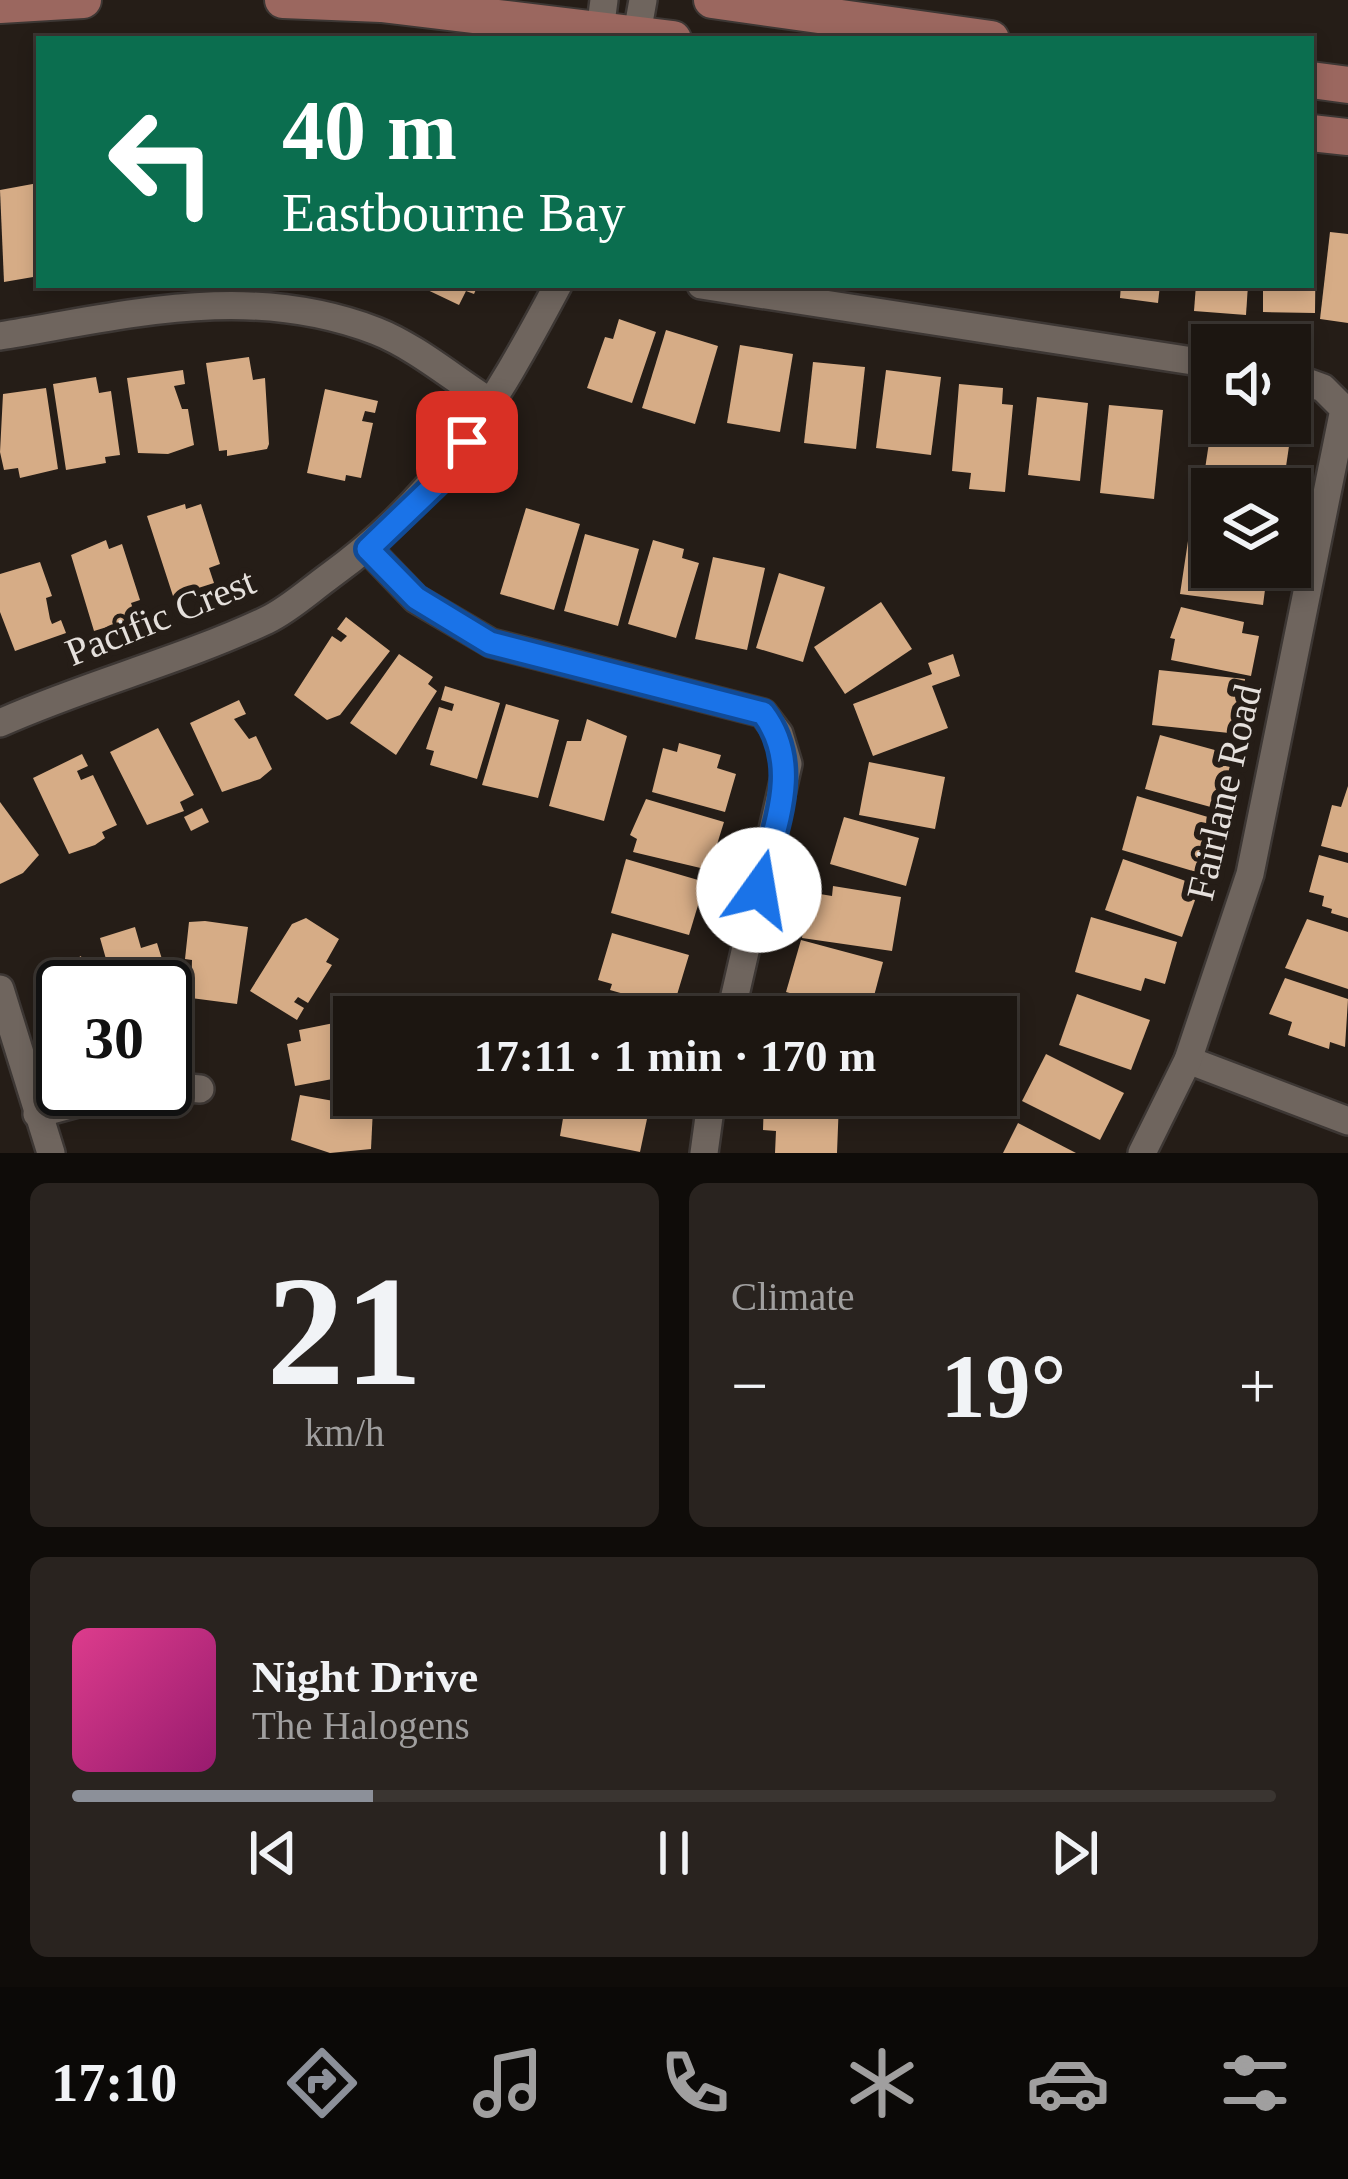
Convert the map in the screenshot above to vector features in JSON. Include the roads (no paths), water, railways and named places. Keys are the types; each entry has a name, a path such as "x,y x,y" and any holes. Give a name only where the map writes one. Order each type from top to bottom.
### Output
{"main road":[{"path":"0,5 83,0"},
{"path":"283,0 648,28"},
{"path":"712,0 970,36"},
{"path":"1314,80 1348,85"},
{"path":"1314,133 1348,137"}],"street":[{"name":"Pacific Crest","path":"0,722 167,663 272,617 368,549 440,480 495,405 556,288"},
{"path":"720,288 1191,361"},
{"path":"0,336 213,302 307,313 379,332 495,405"},
{"name":"Fairlane Road","path":"1142,1153 1188,1060 1250,874 1311,557 1342,435 1344,409 1323,388 1311,384"},
{"path":"368,549 416,598 490,643 763,713 779,734 788,764 735,996"},
{"path":"0,989 36,1111"},
{"path":"1188,1060 1348,1120"},
{"path":"192,1089 200,1090"},
{"path":"38,1116 51,1153"},
{"path":"704,1153 709,1116"}]}
